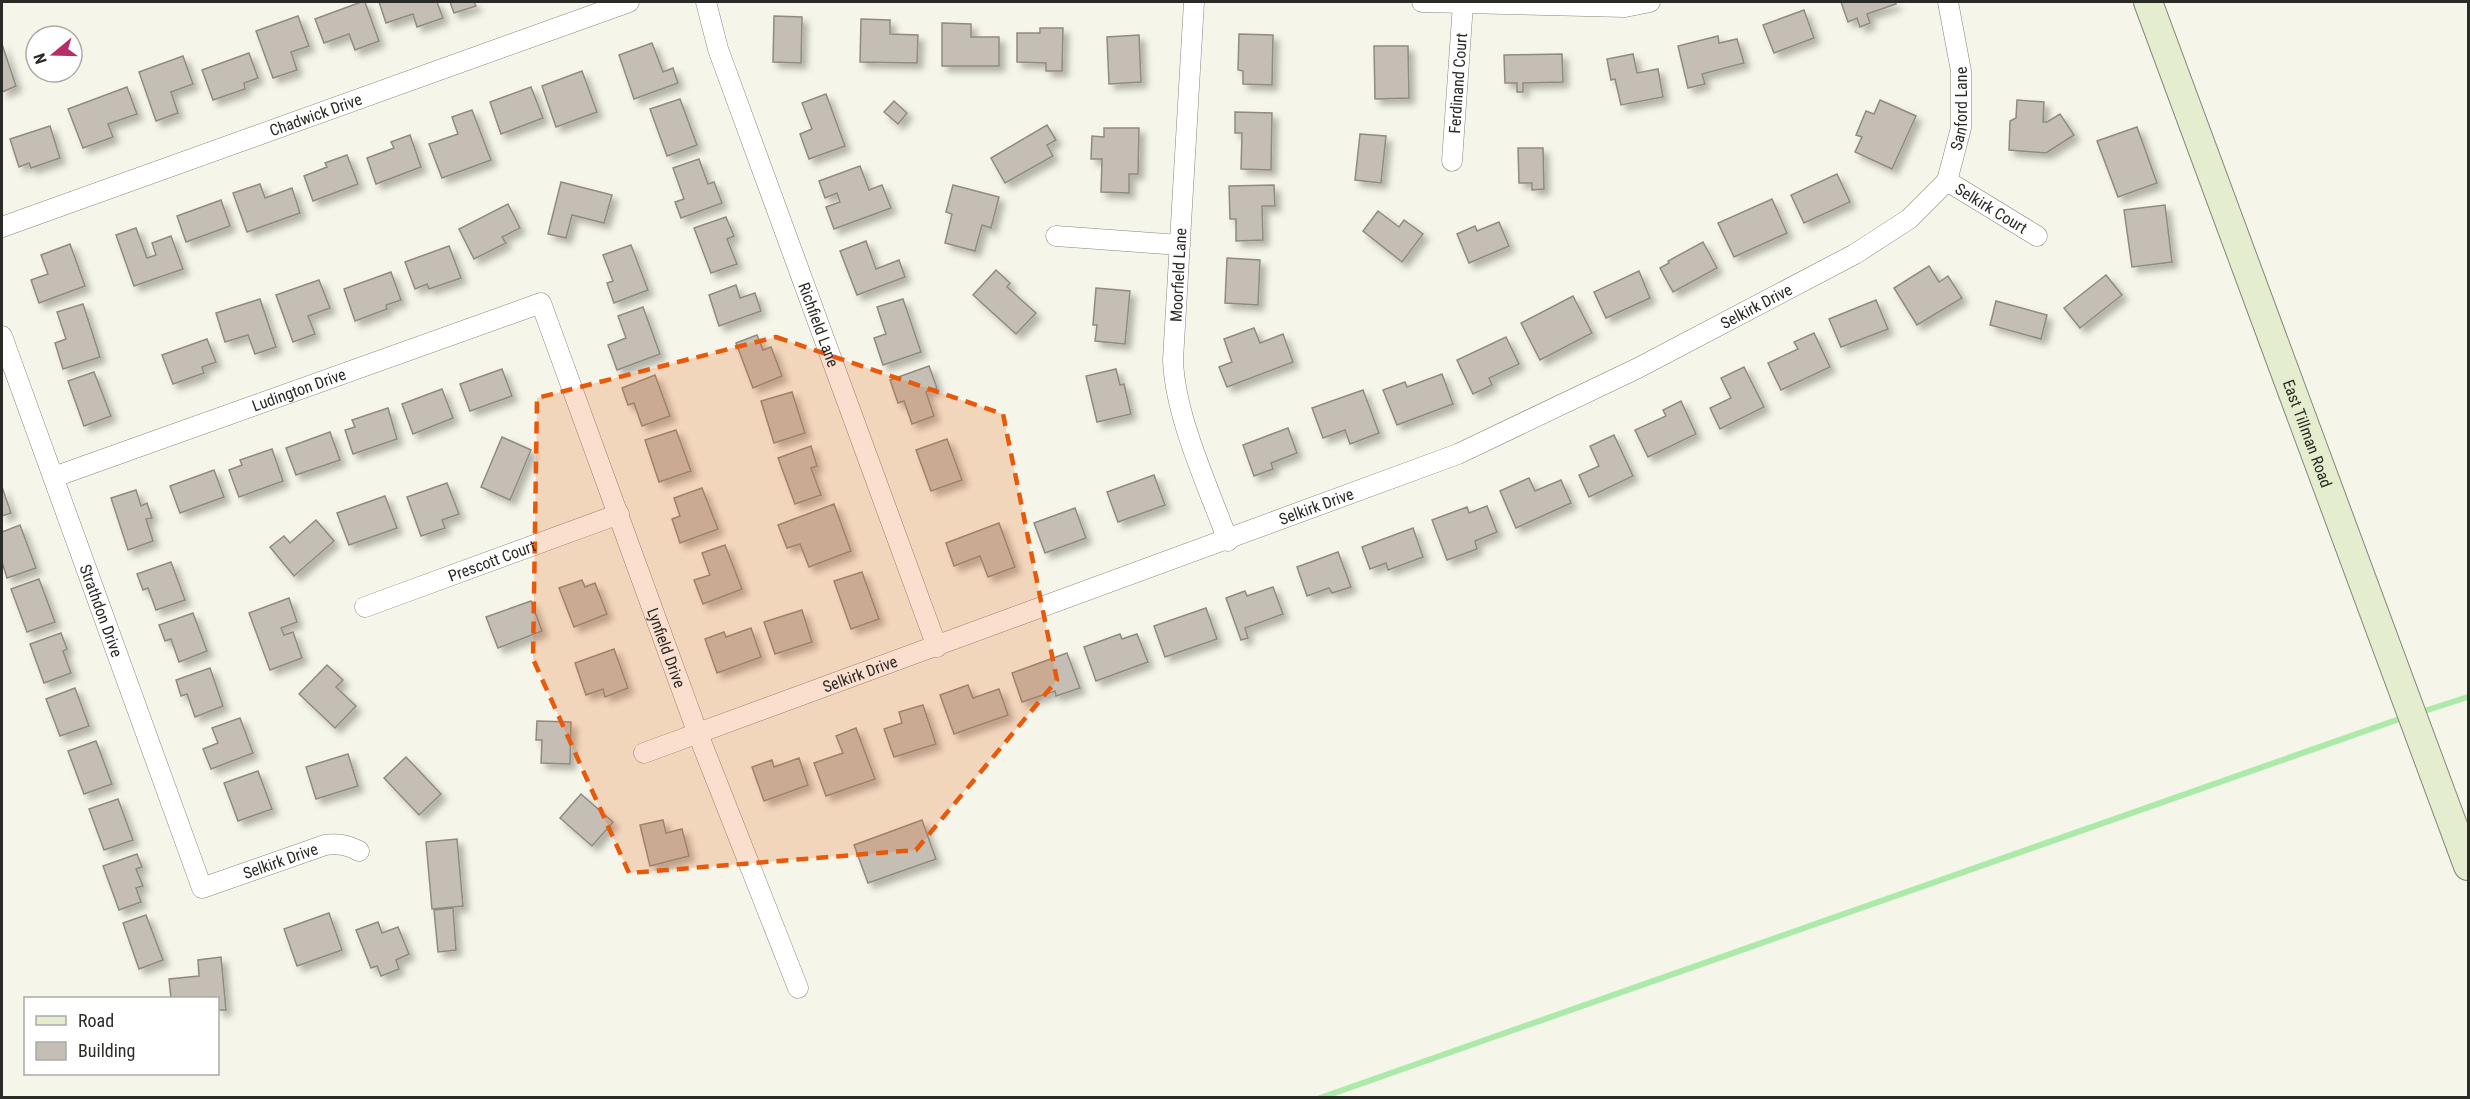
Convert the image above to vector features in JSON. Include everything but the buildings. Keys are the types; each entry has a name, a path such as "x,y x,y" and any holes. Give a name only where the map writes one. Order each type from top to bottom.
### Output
{"main road":[{"name":"East Tillman Road","path":"2148,2 2469,866"}],"street":[{"name":"Chadwick Drive","path":"2,227 629,2"},
{"name":"Richfield Lane","path":"706,2 718,49 937,647"},
{"name":"Moorfield Lane","path":"1194,2 1174,383 1180,408 1228,541"},
{"path":"1422,2 1625,7 1650,2"},
{"name":"Sanford Lane","path":"1947,181 1961,128 1961,71 1948,2"},
{"name":"Ferdinand Court","path":"1452,161 1463,4"},
{"name":"Selkirk Drive","path":"644,753 1228,541 1458,454 1638,368 1855,254 1909,219 1947,181"},
{"name":"Selkirk Court","path":"1947,181 2037,236"},
{"path":"1056,236 1180,245"},
{"name":"Ludington Drive","path":"54,477 541,303"},
{"name":"Lynfield Drive","path":"541,303 698,734 798,988"},
{"name":"Strathdon Drive","path":"2,336 202,888"},
{"name":"Prescott Court","path":"365,608 619,514"},
{"name":"Selkirk Drive","path":"202,888 325,844 342,844 359,851"}],"highlighted area":[{"path":"776,337 1003,414 1057,680 916,850 629,873 533,659 537,398"}],"waterway":[{"path":"2418,713 2468,697"},
{"path":"1320,1098 2405,717"}]}
